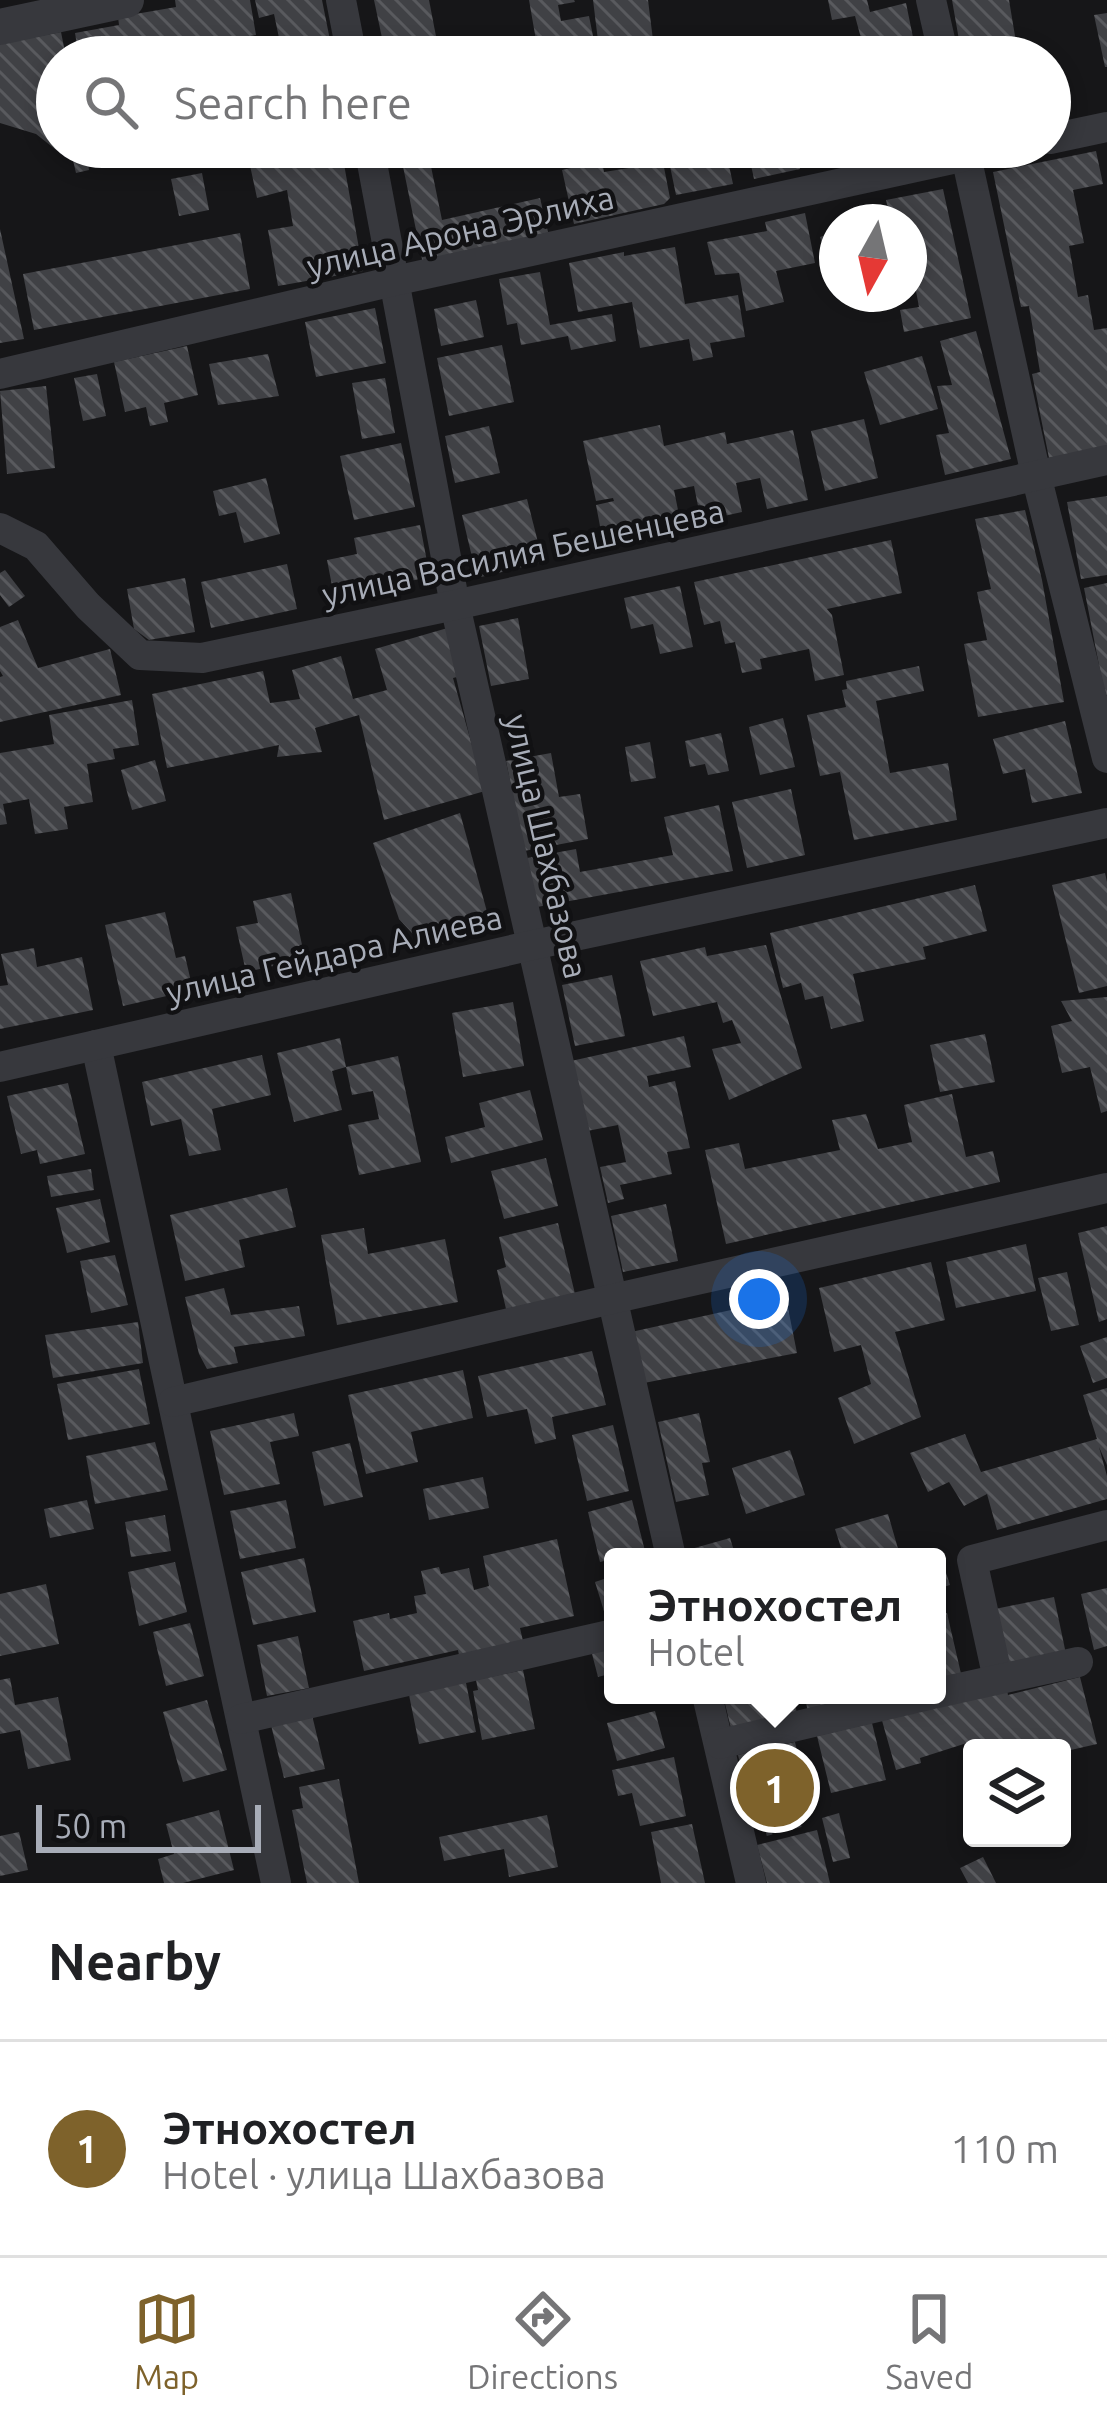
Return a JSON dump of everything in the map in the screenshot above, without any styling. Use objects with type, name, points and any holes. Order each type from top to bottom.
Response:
[{"type":"street","points":[[0,27],[126,0]]},
{"type":"street","points":[[341,0],[348,36]]},
{"type":"street","points":[[932,0],[940,36]]},
{"type":"street","points":[[1071,135],[1107,128]]},
{"type":"street","name":"улица Шахбазова","points":[[372,168],[455,605],[669,1548]]},
{"type":"street","name":"улица Арона Эрлиха","points":[[0,374],[890,168]]},
{"type":"street","points":[[969,168],[1036,475],[1107,758]]},
{"type":"street","name":"улица Василия Бешенцева","points":[[0,528],[36,546],[88,606],[140,655],[202,658],[1107,460]]},
{"type":"street","name":"улица Гейдара Алиева","points":[[0,1067],[533,945],[1107,823]]},
{"type":"street","points":[[96,1045],[276,1883]]},
{"type":"street","points":[[173,1402],[1107,1189]]},
{"type":"street","points":[[998,1678],[973,1560],[1107,1525]]},
{"type":"street","points":[[241,1719],[604,1636]]},
{"type":"street","points":[[946,1691],[1078,1662]]},
{"type":"street","points":[[709,1704],[751,1883]]},
{"type":"street","points":[[720,1744],[890,1704]]},
{"type":"path","points":[[755,1835],[809,1822]]},
{"type":"building","points":[[175,0],[250,0],[256,35],[76,36],[119,25],[118,17],[176,7]]},
{"type":"building","points":[[255,0],[322,0],[329,36],[279,36],[274,14],[259,18]]},
{"type":"building","points":[[374,0],[429,0],[436,36],[382,36]]},
{"type":"building","points":[[529,0],[574,0],[558,5],[561,21],[589,16],[593,36],[535,36]]},
{"type":"building","points":[[593,0],[648,0],[652,36],[597,36]]},
{"type":"building","points":[[828,0],[867,0],[870,12],[906,3],[913,36],[860,36],[855,16],[832,20]]},
{"type":"building","points":[[952,0],[1009,0],[1015,36],[958,36]]},
{"type":"building","points":[[1107,13],[1107,67],[1105,67],[1094,15]]},
{"type":"building","points":[[36,37],[36,134],[0,123],[0,44]]},
{"type":"building","points":[[1096,151],[1103,184],[1073,190],[1084,243],[1069,246],[1078,297],[1088,295],[1094,330],[1107,328],[1107,449],[1049,458],[1032,374],[1040,372],[1029,306],[1021,307],[993,172],[1071,168],[1071,156]]},
{"type":"building","points":[[251,168],[345,168],[363,271],[278,286],[268,230],[293,226],[287,190],[257,198]]},
{"type":"building","points":[[403,168],[431,168],[442,220],[540,198],[549,236],[423,264]]},
{"type":"building","points":[[603,168],[604,172],[664,168],[670,198],[664,204],[574,224],[562,170]]},
{"type":"building","points":[[670,168],[730,168],[733,184],[676,195]]},
{"type":"building","points":[[752,168],[800,168],[800,169],[754,179]]},
{"type":"building","points":[[202,173],[209,210],[179,216],[171,179]]},
{"type":"building","points":[[943,189],[971,318],[904,332],[900,312],[927,312],[927,204],[887,204],[886,200]]},
{"type":"building","points":[[805,213],[815,263],[776,271],[784,302],[746,311],[739,273],[715,275],[707,242],[767,231],[765,222]]},
{"type":"building","points":[[0,229],[24,339],[0,343]]},
{"type":"building","points":[[240,233],[250,289],[34,330],[23,274]]},
{"type":"building","points":[[675,247],[685,304],[738,295],[745,337],[710,343],[713,357],[693,361],[689,339],[640,348],[632,302],[578,312],[569,263]]},
{"type":"building","points":[[540,272],[550,325],[612,314],[616,341],[571,350],[568,336],[521,345],[517,323],[507,325],[499,279]]},
{"type":"building","points":[[476,300],[484,337],[441,346],[434,309]]},
{"type":"building","points":[[375,308],[386,363],[316,377],[305,322]]},
{"type":"building","points":[[976,331],[1011,459],[945,475],[936,435],[949,433],[937,386],[952,385],[940,341]]},
{"type":"building","points":[[502,345],[514,402],[449,416],[437,358]]},
{"type":"building","points":[[187,346],[198,395],[164,403],[168,422],[150,426],[146,407],[125,412],[114,362]]},
{"type":"building","points":[[268,354],[279,396],[218,405],[209,364]]},
{"type":"building","points":[[922,356],[938,409],[880,425],[864,372]]},
{"type":"building","points":[[97,374],[106,416],[83,421],[74,378]]},
{"type":"building","points":[[385,378],[395,433],[362,439],[352,383]]},
{"type":"building","points":[[46,386],[55,468],[7,474],[0,391]]},
{"type":"building","points":[[864,419],[878,478],[825,491],[811,431]]},
{"type":"building","points":[[660,425],[664,446],[725,432],[727,444],[793,430],[808,500],[767,509],[760,478],[736,483],[742,512],[701,521],[694,486],[674,490],[681,525],[603,542],[596,505],[614,501],[596,501],[583,441]]},
{"type":"building","points":[[489,426],[500,473],[455,483],[445,436]]},
{"type":"building","points":[[401,443],[415,507],[354,520],[340,456]]},
{"type":"building","points":[[266,478],[280,534],[244,543],[236,512],[219,516],[213,491]]},
{"type":"building","points":[[1107,496],[1107,575],[1081,579],[1067,502]]},
{"type":"building","points":[[527,499],[543,562],[477,578],[462,515]]},
{"type":"building","points":[[1025,510],[1064,702],[978,717],[964,644],[987,640],[977,592],[991,589],[975,519]]},
{"type":"building","points":[[420,525],[430,577],[334,596],[327,560],[357,554],[354,538]]},
{"type":"building","points":[[891,540],[902,593],[827,609],[844,675],[815,681],[809,649],[760,659],[762,669],[742,673],[735,642],[725,644],[720,621],[704,625],[694,582]]},
{"type":"building","points":[[287,564],[297,609],[211,628],[201,582]]},
{"type":"building","points":[[5,570],[25,596],[9,607],[0,595],[0,573]]},
{"type":"building","points":[[185,578],[195,632],[149,640],[134,629],[127,589]]},
{"type":"building","points":[[1107,583],[1107,695],[1105,696],[1084,588]]},
{"type":"building","points":[[680,586],[693,647],[660,654],[653,624],[631,629],[624,598]]},
{"type":"building","points":[[518,618],[529,679],[491,686],[479,626]]},
{"type":"building","points":[[18,620],[38,668],[110,649],[121,695],[0,722],[0,627]]},
{"type":"building","points":[[451,627],[465,675],[453,678],[485,791],[384,820],[359,715],[315,728],[322,752],[277,757],[279,745],[167,768],[152,694],[263,671],[270,703],[300,699],[292,670],[341,656],[353,699],[387,690],[375,649]]},
{"type":"building","points":[[919,666],[924,691],[876,701],[890,773],[948,763],[957,820],[854,840],[840,772],[820,776],[807,715],[846,707],[842,690],[847,689],[846,681]]},
{"type":"building","points":[[132,700],[139,745],[113,749],[115,759],[87,764],[93,802],[64,807],[68,829],[35,834],[29,799],[3,804],[7,824],[0,825],[0,753],[54,744],[49,715]]},
{"type":"building","points":[[783,718],[795,767],[760,775],[749,727]]},
{"type":"building","points":[[1065,721],[1082,793],[1032,803],[1025,769],[1003,774],[993,739]]},
{"type":"building","points":[[721,733],[729,771],[708,775],[705,764],[690,767],[685,741]]},
{"type":"building","points":[[650,742],[656,778],[631,782],[625,747]]},
{"type":"building","points":[[551,753],[559,797],[580,794],[588,839],[524,851],[506,761]]},
{"type":"building","points":[[155,760],[166,801],[132,810],[121,770]]},
{"type":"building","points":[[791,789],[805,855],[747,868],[732,802]]},
{"type":"building","points":[[719,805],[733,871],[537,907],[527,858],[576,849],[580,872],[673,855],[664,817]]},
{"type":"building","points":[[460,813],[492,930],[426,948],[399,919],[373,843]]},
{"type":"building","points":[[1105,873],[1107,986],[1079,993],[1052,885]]},
{"type":"building","points":[[975,885],[987,931],[923,947],[926,959],[853,974],[864,1021],[831,1029],[823,996],[805,1000],[801,983],[783,988],[770,933]]},
{"type":"building","points":[[291,893],[305,959],[246,972],[236,927],[258,923],[253,901]]},
{"type":"building","points":[[165,912],[176,958],[185,956],[193,990],[123,1006],[105,925]]},
{"type":"building","points":[[766,945],[802,1068],[729,1100],[712,1049],[741,1043],[732,1020],[723,1023],[717,1002],[653,1016],[640,961],[705,947],[707,956]]},
{"type":"building","points":[[34,948],[37,967],[82,957],[93,1010],[0,1029],[0,986],[8,985],[1,954]]},
{"type":"building","points":[[612,975],[625,1036],[575,1046],[562,985]]},
{"type":"building","points":[[1107,997],[1107,1111],[1101,1113],[1090,1067],[1062,1073],[1051,1026],[1072,1021],[1061,1001]]},
{"type":"building","points":[[513,1002],[524,1066],[463,1077],[452,1013]]},
{"type":"building","points":[[985,1034],[995,1082],[940,1092],[930,1045]]},
{"type":"building","points":[[684,1036],[691,1067],[647,1076],[649,1087],[675,1081],[690,1148],[667,1152],[672,1174],[620,1185],[624,1199],[608,1203],[600,1167],[626,1162],[618,1125],[587,1131],[571,1061]]},
{"type":"building","points":[[340,1038],[346,1067],[332,1071],[342,1110],[294,1122],[277,1053]]},
{"type":"building","points":[[262,1055],[271,1095],[212,1109],[221,1150],[189,1156],[181,1119],[151,1126],[142,1082]]},
{"type":"building","points":[[398,1056],[421,1162],[359,1175],[348,1125],[379,1119],[373,1091],[352,1095],[346,1067]]},
{"type":"building","points":[[68,1083],[85,1154],[40,1164],[37,1150],[21,1154],[7,1096]]},
{"type":"building","points":[[530,1090],[543,1140],[451,1163],[445,1137],[485,1127],[479,1103]]},
{"type":"building","points":[[952,1094],[966,1157],[993,1151],[1000,1182],[726,1244],[705,1150],[739,1143],[745,1169],[840,1150],[832,1120],[866,1114],[878,1149],[912,1142],[904,1105]]},
{"type":"building","points":[[546,1158],[558,1206],[504,1219],[491,1171]]},
{"type":"building","points":[[91,1169],[94,1190],[51,1197],[47,1176]]},
{"type":"building","points":[[287,1188],[296,1227],[239,1240],[245,1267],[185,1281],[170,1215]]},
{"type":"building","points":[[100,1199],[110,1242],[67,1253],[56,1208]]},
{"type":"building","points":[[666,1204],[678,1261],[623,1272],[611,1216]]},
{"type":"building","points":[[558,1223],[575,1294],[506,1309],[497,1270],[506,1267],[499,1237]]},
{"type":"building","points":[[1107,1226],[1107,1319],[1099,1322],[1078,1233]]},
{"type":"building","points":[[364,1228],[368,1254],[445,1239],[458,1302],[337,1325],[321,1235]]},
{"type":"building","points":[[1026,1244],[1036,1291],[956,1308],[946,1262]]},
{"type":"building","points":[[115,1255],[128,1305],[91,1313],[80,1261]]},
{"type":"building","points":[[931,1262],[945,1320],[895,1332],[921,1417],[854,1444],[838,1398],[871,1384],[861,1345],[834,1352],[819,1288]]},
{"type":"building","points":[[1067,1272],[1079,1325],[1051,1331],[1038,1278]]},
{"type":"building","points":[[224,1288],[231,1315],[299,1306],[305,1336],[234,1347],[238,1363],[207,1369],[185,1297]]},
{"type":"building","points":[[786,1298],[797,1353],[644,1383],[631,1332]]},
{"type":"building","points":[[138,1322],[143,1363],[53,1378],[45,1335]]},
{"type":"building","points":[[1107,1337],[1107,1378],[1093,1383],[1080,1346]]},
{"type":"building","points":[[592,1351],[606,1405],[552,1417],[556,1439],[535,1444],[527,1409],[487,1417],[478,1376]]},
{"type":"building","points":[[139,1369],[150,1424],[68,1440],[57,1384]]},
{"type":"building","points":[[463,1370],[473,1418],[411,1432],[418,1462],[366,1474],[348,1395]]},
{"type":"building","points":[[1107,1388],[1107,1465],[1099,1447],[1107,1499],[997,1530],[987,1494],[964,1506],[949,1482],[928,1492],[910,1453],[965,1434],[981,1472],[1097,1439],[1083,1395]]},
{"type":"building","points":[[294,1413],[299,1436],[270,1442],[280,1484],[224,1495],[210,1431]]},
{"type":"building","points":[[699,1413],[710,1462],[702,1463],[709,1495],[676,1502],[658,1422]]},
{"type":"building","points":[[613,1425],[629,1491],[587,1501],[572,1435]]},
{"type":"building","points":[[155,1442],[168,1490],[95,1504],[86,1456]]},
{"type":"building","points":[[350,1443],[363,1497],[324,1506],[312,1452]]},
{"type":"building","points":[[790,1450],[805,1495],[746,1514],[732,1468]]},
{"type":"building","points":[[483,1477],[489,1508],[429,1520],[423,1489]]},
{"type":"building","points":[[87,1500],[94,1529],[50,1538],[44,1509]]},
{"type":"building","points":[[286,1500],[296,1548],[240,1559],[230,1511]]},
{"type":"building","points":[[632,1500],[644,1548],[604,1548],[600,1562],[588,1512]]},
{"type":"building","points":[[888,1514],[898,1548],[841,1548],[835,1529]]},
{"type":"building","points":[[165,1515],[171,1551],[131,1557],[125,1522]]},
{"type":"building","points":[[730,1538],[733,1548],[695,1548]]},
{"type":"building","points":[[557,1539],[574,1616],[520,1628],[523,1641],[364,1671],[353,1621],[417,1613],[414,1596],[426,1594],[421,1571],[439,1567],[441,1574],[469,1568],[474,1590],[489,1586],[483,1556]]},
{"type":"building","points":[[304,1558],[316,1612],[253,1625],[241,1572]]},
{"type":"building","points":[[175,1562],[187,1612],[139,1626],[128,1572]]},
{"type":"building","points":[[604,1579],[604,1611],[595,1582]]},
{"type":"building","points":[[46,1584],[59,1644],[0,1656],[0,1594]]},
{"type":"building","points":[[1107,1588],[1107,1646],[1094,1650],[1081,1594]]},
{"type":"building","points":[[1054,1597],[1066,1654],[1002,1667],[990,1610]]},
{"type":"building","points":[[946,1613],[962,1678],[946,1682]]},
{"type":"building","points":[[190,1623],[204,1676],[166,1686],[153,1632]]},
{"type":"building","points":[[298,1636],[309,1688],[267,1696],[257,1645]]},
{"type":"building","points":[[604,1646],[604,1675],[598,1677],[591,1650]]},
{"type":"building","points":[[523,1670],[535,1729],[482,1740],[473,1691],[478,1690],[476,1680]]},
{"type":"building","points":[[1080,1677],[1097,1744],[1071,1750],[1071,1739],[963,1739],[963,1744],[896,1770],[881,1717],[1006,1688],[1008,1695]]},
{"type":"building","points":[[10,1678],[15,1705],[58,1697],[71,1760],[28,1769],[20,1730],[0,1734],[0,1680]]},
{"type":"building","points":[[465,1678],[476,1732],[419,1744],[408,1690]]},
{"type":"building","points":[[207,1700],[227,1770],[183,1782],[163,1712]]},
{"type":"building","points":[[725,1704],[795,1704],[798,1718],[732,1733]]},
{"type":"building","points":[[806,1704],[837,1704],[808,1714]]},
{"type":"building","points":[[655,1711],[665,1748],[617,1761],[607,1723]]},
{"type":"building","points":[[312,1715],[325,1769],[284,1778],[271,1725]]},
{"type":"building","points":[[872,1723],[886,1780],[831,1793],[817,1736]]},
{"type":"building","points":[[795,1742],[811,1812],[754,1825],[738,1755]]},
{"type":"building","points":[[674,1757],[686,1816],[640,1826],[632,1793],[618,1796],[612,1770]]},
{"type":"building","points":[[339,1779],[359,1883],[307,1883],[292,1810],[303,1808],[299,1787]]},
{"type":"building","points":[[219,1810],[234,1870],[164,1883],[158,1859],[174,1854],[166,1824]]},
{"type":"building","points":[[839,1813],[850,1858],[833,1862],[822,1818]]},
{"type":"building","points":[[547,1815],[558,1867],[509,1877],[504,1849],[444,1861],[439,1837]]},
{"type":"building","points":[[692,1824],[705,1883],[661,1883],[651,1832]]},
{"type":"building","points":[[817,1830],[830,1883],[767,1883],[757,1845]]},
{"type":"building","points":[[19,1832],[28,1870],[0,1876],[0,1836]]},
{"type":"building","points":[[983,1857],[996,1883],[968,1883],[960,1868]]},
{"type":"place","name":"Этнохостел","points":[[775,1788]]}]
